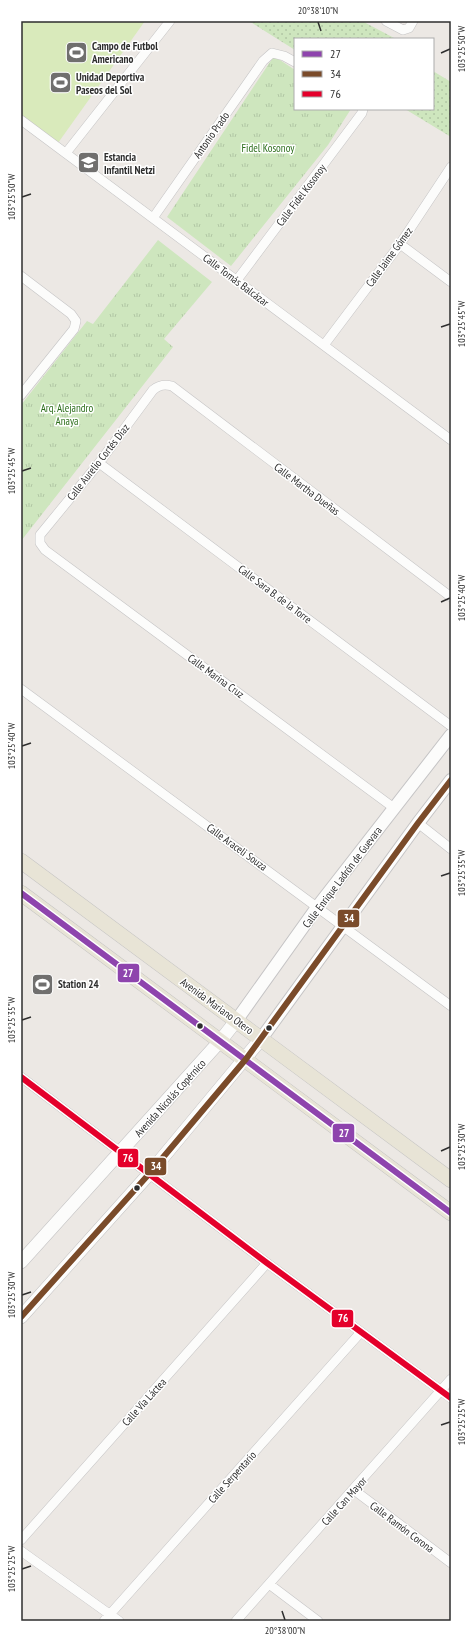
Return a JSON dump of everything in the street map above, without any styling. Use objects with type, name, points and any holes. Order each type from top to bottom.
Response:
[{"type":"main road","name":"Avenida Mariano Otero","points":[[21,861],[451,1180]]},
{"type":"main road","points":[[21,893],[221,1040],[451,1213]]},
{"type":"main road","name":"Avenida Nicolás Copérnico","points":[[21,1262],[121,1153],[236,1021]]},
{"type":"main road","points":[[21,1317],[149,1174],[246,1059],[261,1039]]},
{"type":"street","points":[[66,153],[170,21]]},
{"type":"street","points":[[386,21],[400,29],[406,30],[412,26],[414,21]]},
{"type":"street","name":"Antonio Prado","points":[[153,218],[263,61],[272,53],[278,53],[294,61]]},
{"type":"street","name":"Calle Fidel Kosonoy","points":[[237,280],[363,110]]},
{"type":"street","name":"Calle Tomás Balcázar","points":[[21,120],[451,440]]},
{"type":"street","name":"Calle Jaime Gómez","points":[[324,345],[400,244],[451,167]]},
{"type":"street","points":[[400,244],[451,282]]},
{"type":"street","points":[[21,276],[71,314],[76,321],[74,329],[21,395]]},
{"type":"street","name":"Calle Aurelio Cortés Díaz","points":[[40,543],[40,535],[99,463],[153,390],[162,385]]},
{"type":"street","name":"Calle Martha Dueñas","points":[[162,385],[172,386],[451,597]]},
{"type":"street","name":"Calle Sara B. de la Torre","points":[[99,463],[451,726]]},
{"type":"street","name":"Calle Marina Cruz","points":[[40,543],[45,550],[394,808]]},
{"type":"street","name":"Calle Araceli Souza","points":[[21,689],[344,925],[451,1006]]},
{"type":"street","name":"Calle Enrique Ladrón de Guevara","points":[[236,1021],[318,906],[451,735]]},
{"type":"street","points":[[261,1039],[451,780]]},
{"type":"street","points":[[418,823],[451,849]]},
{"type":"street","points":[[21,1077],[266,1263],[451,1398]]},
{"type":"street","name":"Calle Vía Láctea","points":[[21,1540],[266,1263]]},
{"type":"street","name":"Calle Serpentario","points":[[107,1618],[361,1332]]},
{"type":"street","name":"Calle Can Mayor","points":[[236,1621],[354,1490],[451,1379]]},
{"type":"street","name":"Calle Ramón Corona","points":[[354,1490],[451,1563]]},
{"type":"street","points":[[21,1551],[107,1618],[119,1621]]},
{"type":"street","points":[[269,1584],[318,1621]]},
{"type":"green space","name":"Unidad Deportiva Paseos del Sol","points":[[21,21],[145,21],[58,143],[21,115]]},
{"type":"green space","points":[[249,21],[362,21],[394,38],[294,38],[294,49]]},
{"type":"green space","name":"Fidel Kosonoy","points":[[274,56],[294,69],[294,110],[350,110],[328,145],[231,266],[167,217]]},
{"type":"green space","points":[[434,72],[451,82],[451,137],[407,110],[434,110]]},
{"type":"green space","name":"Arq. Alejandro Anaya","points":[[158,240],[212,282],[164,339],[173,347],[21,541],[21,405],[87,321],[93,324]]},
{"type":"transit line","name":"34","points":[[21,1317],[149,1174],[246,1059],[451,780]]},
{"type":"transit line","name":"27","points":[[21,893],[451,1213]]},
{"type":"transit line","name":"76","points":[[21,1077],[267,1263],[451,1398]]},
{"type":"place","name":"Campo de Futbol Americano","points":[[77,52]]},
{"type":"place","name":"Unidad Deportiva Paseos del Sol","points":[[60,83]]},
{"type":"place","name":"Estancia Infantil Netzi","points":[[88,163]]},
{"type":"place","name":"Station 24","points":[[42,984]]}]
